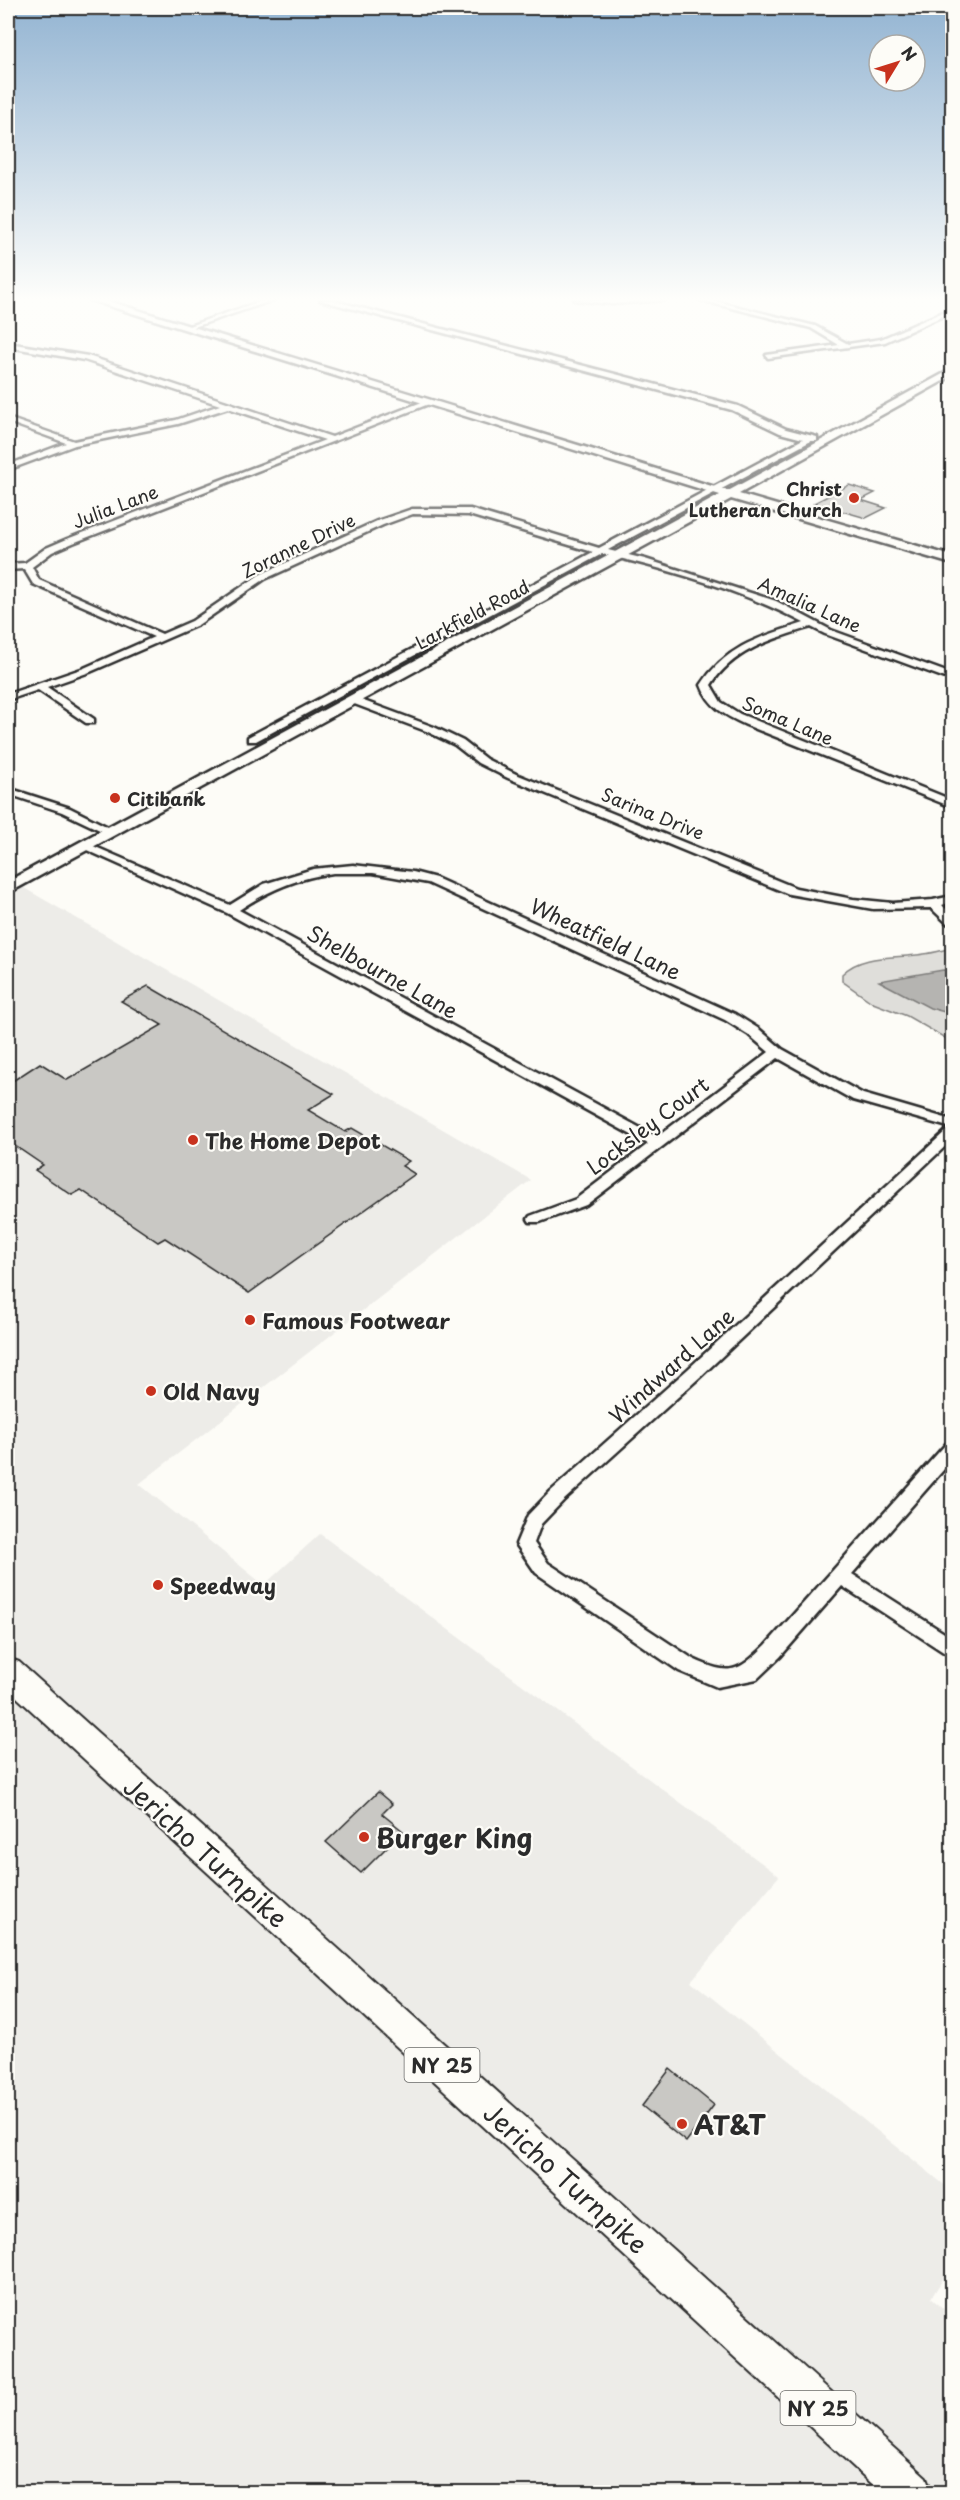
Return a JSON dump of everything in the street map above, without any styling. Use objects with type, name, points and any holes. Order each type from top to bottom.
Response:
[{"type":"main road","points":[[477,417],[716,491],[952,560]]},
{"type":"main road","name":"Larkfield Road","points":[[8,887],[871,417]]},
{"type":"main road","name":"Jericho Turnpike","points":[[8,1671],[911,2493]]},
{"type":"street","points":[[8,468],[73,443],[178,422],[194,417]]},
{"type":"street","points":[[263,417],[331,439]]},
{"type":"street","name":"Julia Lane","points":[[27,566],[50,550],[70,541],[391,417]]},
{"type":"street","points":[[755,417],[768,425],[825,442]]},
{"type":"street","points":[[8,420],[73,443]]},
{"type":"street","name":"Larkfield Road","points":[[252,739],[716,491],[810,438]]},
{"type":"street","name":"Zoranne Drive","points":[[8,697],[40,687],[195,623],[262,577],[380,523],[412,512],[451,510],[470,512],[619,556]]},
{"type":"street","name":"Amalia Lane","points":[[619,556],[773,603],[794,612],[811,624],[853,642],[952,677]]},
{"type":"street","points":[[8,567],[27,566],[36,582],[161,637]]},
{"type":"street","name":"Soma Lane","points":[[811,624],[737,651],[712,673],[706,685],[710,697],[724,710],[750,723],[952,804]]},
{"type":"street","points":[[40,687],[90,721]]},
{"type":"street","name":"Sarina Drive","points":[[353,700],[430,729],[512,776],[793,891],[842,901],[887,906],[935,904],[952,899]]},
{"type":"street","points":[[8,791],[66,810],[110,831]]},
{"type":"street","name":"Shelbourne Lane","points":[[84,845],[231,910],[657,1143]]},
{"type":"street","name":"Wheatfield Lane","points":[[231,910],[272,885],[297,875],[372,868],[432,880],[730,1017],[754,1032],[777,1052],[858,1097],[952,1124]]},
{"type":"street","points":[[935,904],[952,921]]},
{"type":"street","name":"Locksley Court","points":[[536,1219],[580,1202],[777,1052]]},
{"type":"street","name":"Windward Lane","points":[[840,1575],[773,1651],[750,1673],[717,1679],[686,1665],[542,1568],[525,1544],[534,1520],[557,1496],[694,1373],[952,1133]]},
{"type":"street","points":[[952,1449],[840,1575],[952,1647]]},
{"type":"shaded area","points":[[8,872],[24,888],[531,1180],[139,1484],[264,1585],[320,1534],[779,1876],[691,1981],[952,2191],[952,2265],[931,2298],[952,2316],[952,2492],[8,2492]]},
{"type":"shaded area","points":[[952,948],[952,1042],[907,1016],[873,1003],[842,981],[842,974],[850,967],[870,960],[928,954]]},
{"type":"shaded area","points":[[943,970],[952,971],[952,1014],[930,1008],[879,981]]},
{"type":"building","name":"Christ Lutheran Church","points":[[849,485],[875,493],[861,500],[886,508],[866,518],[814,503]]},
{"type":"building","name":"The Home Depot","points":[[148,986],[334,1094],[308,1110],[345,1132],[352,1128],[409,1161],[402,1166],[415,1174],[249,1293],[165,1238],[158,1242],[81,1190],[72,1195],[35,1170],[43,1165],[8,1141],[8,1084],[40,1063],[67,1080],[162,1025],[121,1001]]},
{"type":"building","name":"Burger King","points":[[378,1792],[392,1804],[382,1814],[403,1831],[361,1873],[326,1842]]},
{"type":"building","name":"AT&T","points":[[670,2069],[714,2105],[686,2142],[642,2106]]},
{"type":"place","name":"Christ Lutheran Church","points":[[854,498]]},
{"type":"place","name":"Citibank","points":[[115,798]]},
{"type":"place","name":"The Home Depot","points":[[193,1140]]},
{"type":"place","name":"Famous Footwear","points":[[250,1320]]},
{"type":"place","name":"Old Navy","points":[[151,1391]]},
{"type":"place","name":"Speedway","points":[[158,1585]]},
{"type":"place","name":"Burger King","points":[[364,1837]]},
{"type":"place","name":"AT&T","points":[[682,2124]]}]
